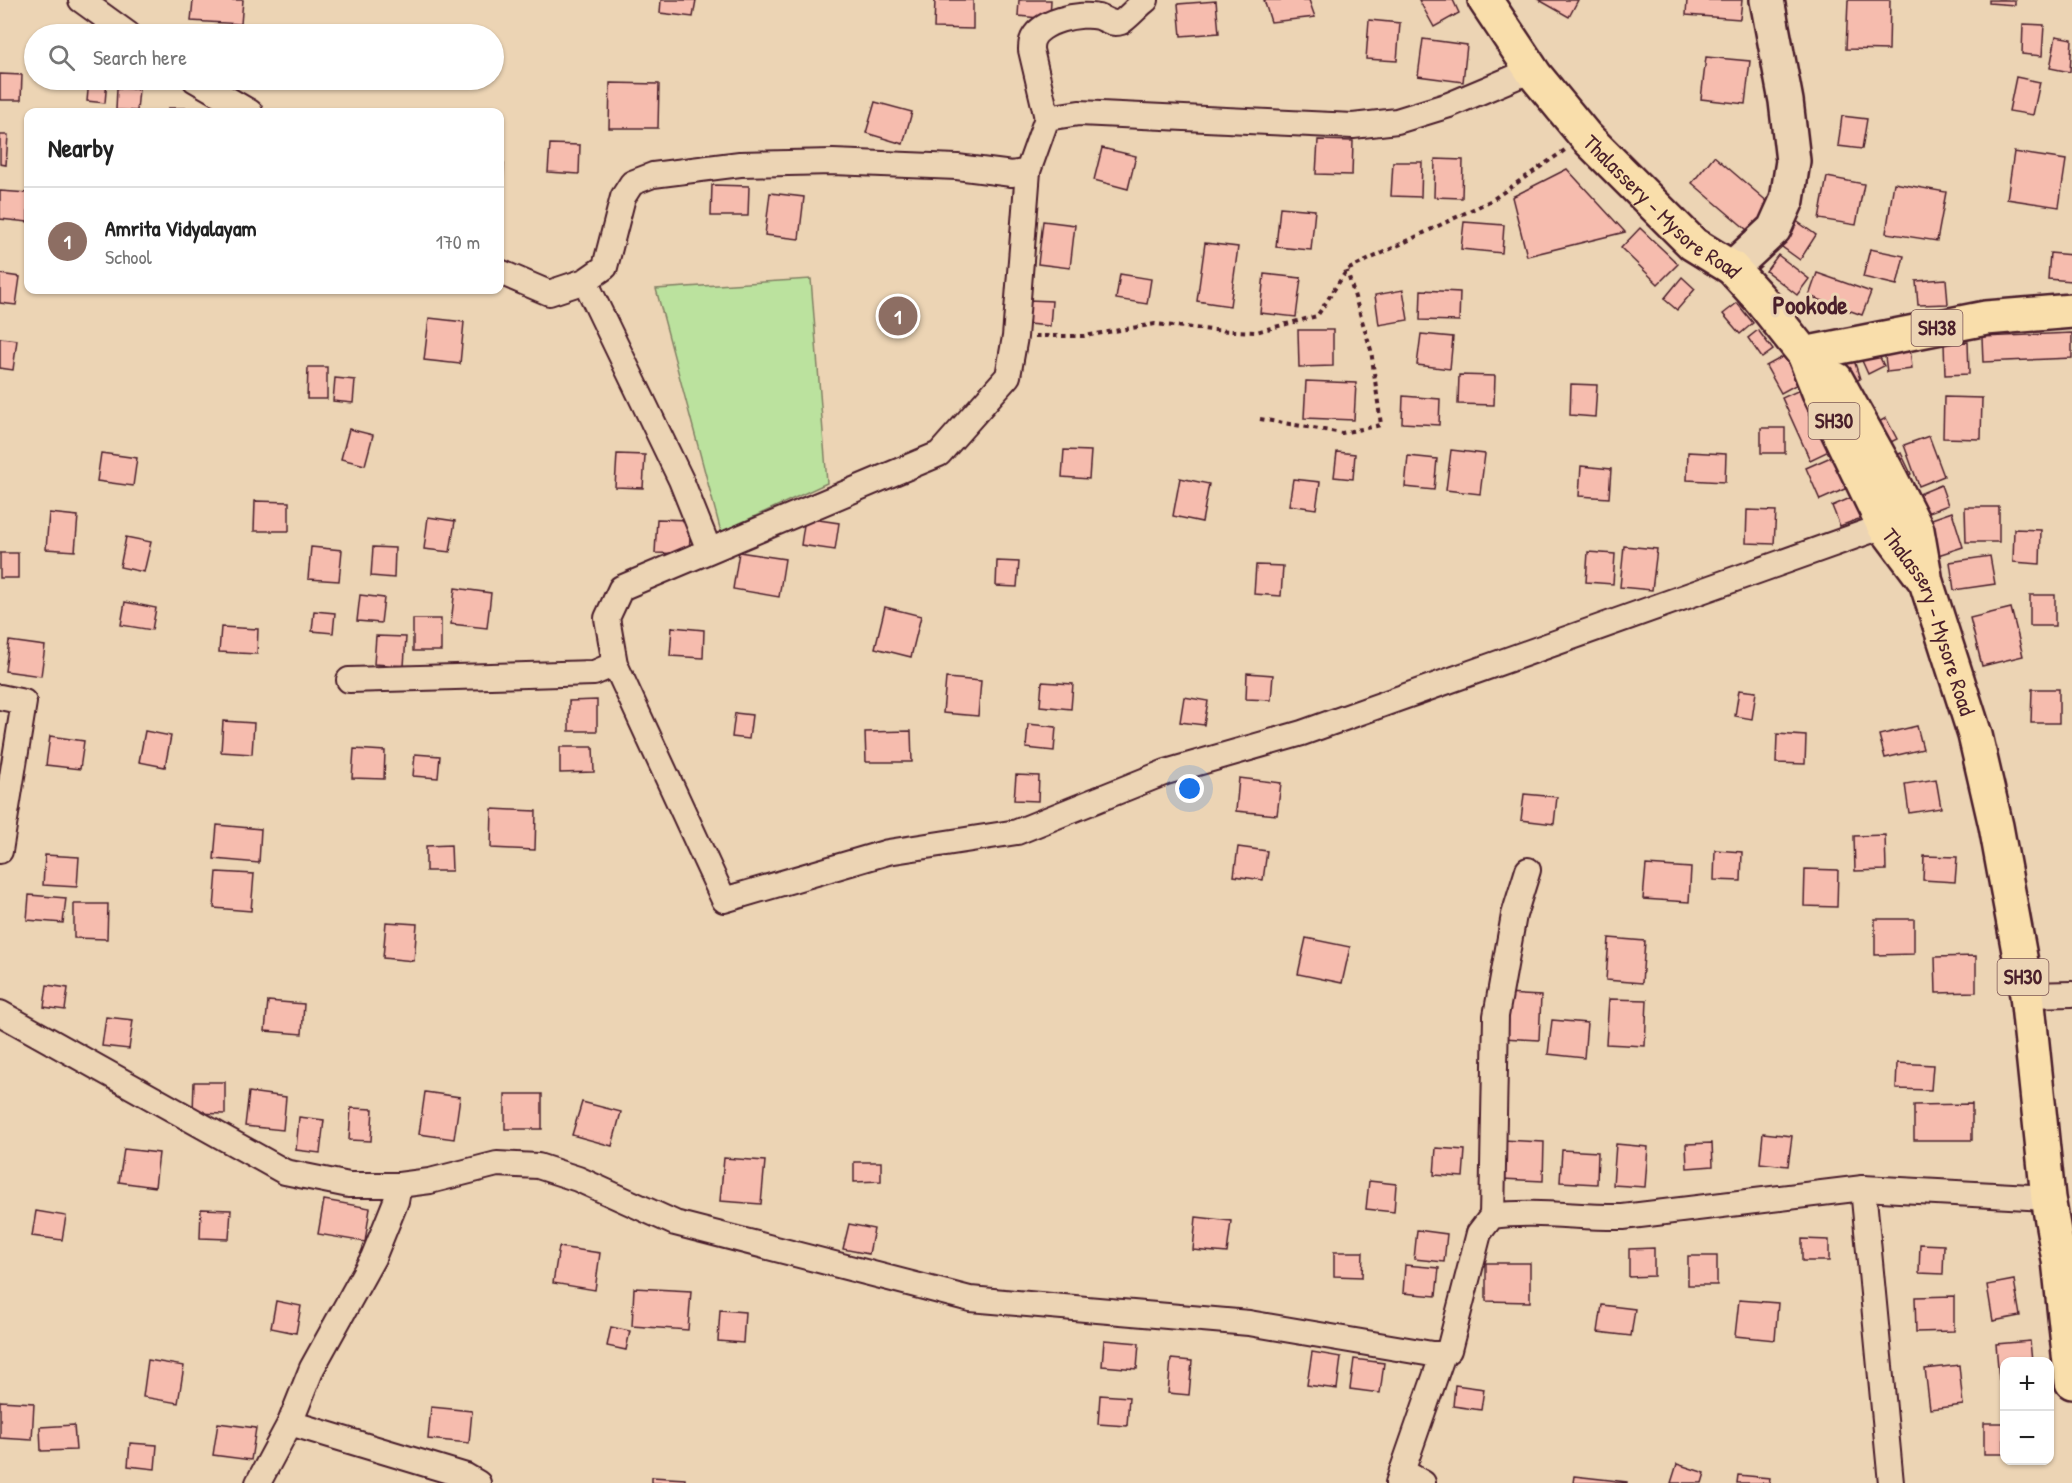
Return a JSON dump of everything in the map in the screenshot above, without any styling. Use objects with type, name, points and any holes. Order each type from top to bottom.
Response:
[{"type":"main road","name":"Thalassery - Mysore Road","points":[[1485,0],[1532,70],[1586,136],[1693,244],[1732,268],[1804,354],[1819,392],[1884,526],[1926,582],[1975,735],[1996,826],[2027,996],[2048,1198],[2059,1260],[2072,1382]]},
{"type":"main road","points":[[1509,0],[1547,57],[1572,88],[1710,232],[1732,268]]},
{"type":"main road","name":"SH38","points":[[1804,354],[1986,318],[2072,310]]},
{"type":"main road","points":[[1804,354],[1835,377],[1887,471],[1917,530],[1926,582]]},
{"type":"street","points":[[81,0],[114,24]]},
{"type":"street","points":[[1146,0],[1123,21],[1110,23],[1099,17],[1078,15],[1057,21],[1040,30],[1032,40],[1031,50],[1047,118],[1028,171],[1015,336],[1008,376],[939,454],[621,588],[607,618],[615,664],[724,900],[888,852],[1017,832],[1166,772],[1302,733],[1884,526]]},
{"type":"street","points":[[1732,268],[1774,229],[1787,200],[1793,161],[1786,101],[1767,0]]},
{"type":"street","points":[[1047,118],[1079,113],[1353,126],[1397,121],[1449,105],[1532,70]]},
{"type":"street","points":[[212,90],[242,108]]},
{"type":"street","points":[[504,274],[549,293],[585,281],[605,267],[623,197],[632,183],[653,175],[740,164],[833,162],[957,166],[1012,174],[1028,171]]},
{"type":"street","points":[[585,281],[681,480],[709,550]]},
{"type":"street","points":[[349,680],[594,673],[615,664]]},
{"type":"street","points":[[0,697],[24,702],[0,851]]},
{"type":"street","points":[[0,1013],[285,1172],[349,1185],[399,1185],[430,1181],[497,1164],[538,1166],[578,1179],[675,1223],[969,1299],[1249,1323],[1443,1354],[1449,1350],[1479,1233],[1492,1216],[1496,1016],[1514,915],[1528,870]]},
{"type":"street","points":[[2027,996],[2072,994]]},
{"type":"street","points":[[258,1483],[290,1423],[312,1368],[373,1258],[396,1201],[399,1185]]},
{"type":"street","points":[[1492,1216],[1511,1213],[1593,1218],[1623,1217],[1863,1188],[2048,1198]]},
{"type":"street","points":[[1863,1188],[1891,1483]]},
{"type":"street","points":[[1423,1483],[1400,1477],[1443,1354]]},
{"type":"street","points":[[290,1423],[466,1476],[478,1483]]},
{"type":"path","points":[[1015,336],[1083,336],[1155,324],[1256,333],[1317,316],[1347,270],[1492,200],[1586,136]]},
{"type":"path","points":[[1260,420],[1342,433],[1381,425],[1371,350],[1347,270]]},
{"type":"green space","points":[[811,279],[827,483],[721,532],[656,289]]},
{"type":"building","points":[[193,0],[243,0],[241,24],[191,21]]},
{"type":"building","points":[[661,0],[696,0],[693,17],[660,13]]},
{"type":"building","points":[[935,0],[973,0],[973,29],[934,28]]},
{"type":"building","points":[[1019,0],[1051,0],[1050,19],[1018,16]]},
{"type":"building","points":[[1264,0],[1309,0],[1315,17],[1271,22]]},
{"type":"building","points":[[1419,0],[1453,0],[1459,13],[1434,27]]},
{"type":"building","points":[[1539,0],[1578,0],[1569,17]]},
{"type":"building","points":[[1687,0],[1742,0],[1740,19],[1686,15]]},
{"type":"building","points":[[1848,0],[1890,0],[1889,50],[1846,49]]},
{"type":"building","points":[[1989,0],[2015,0],[2015,5],[1989,3]]},
{"type":"building","points":[[1216,1],[1219,33],[1181,36],[1178,4]]},
{"type":"building","points":[[1369,20],[1400,23],[1397,61],[1366,59]]},
{"type":"building","points":[[2023,24],[2044,25],[2042,56],[2022,54]]},
{"type":"building","points":[[2056,36],[2072,39],[2070,72],[2050,68]]},
{"type":"building","points":[[1423,39],[1467,45],[1463,82],[1418,76]]},
{"type":"building","points":[[1706,57],[1750,61],[1745,104],[1701,99]]},
{"type":"building","points":[[0,74],[22,75],[21,100],[0,100]]},
{"type":"building","points":[[2016,77],[2040,82],[2033,115],[2009,111]]},
{"type":"building","points":[[610,83],[659,84],[658,128],[609,128]]},
{"type":"building","points":[[88,90],[106,90],[105,103],[87,101]]},
{"type":"building","points":[[117,90],[139,90],[137,108],[116,108]]},
{"type":"building","points":[[875,102],[912,112],[903,144],[866,133]]},
{"type":"building","points":[[1842,116],[1867,119],[1862,149],[1838,146]]},
{"type":"building","points":[[0,135],[8,135],[6,165],[0,164]]},
{"type":"building","points":[[1318,140],[1353,141],[1352,175],[1316,174]]},
{"type":"building","points":[[550,144],[580,145],[579,174],[548,172]]},
{"type":"building","points":[[1102,148],[1136,156],[1128,189],[1094,180]]},
{"type":"building","points":[[2014,152],[2066,160],[2059,207],[2007,199]]},
{"type":"building","points":[[1714,156],[1776,209],[1753,235],[1692,183]]},
{"type":"building","points":[[1435,159],[1463,160],[1462,198],[1434,197]]},
{"type":"building","points":[[1393,162],[1422,162],[1421,197],[1391,196]]},
{"type":"building","points":[[1567,169],[1625,232],[1527,256],[1512,197]]},
{"type":"building","points":[[1827,177],[1864,184],[1856,225],[1819,219]]},
{"type":"building","points":[[1894,183],[1946,192],[1937,241],[1886,233]]},
{"type":"building","points":[[712,185],[749,186],[748,216],[711,216]]},
{"type":"building","points":[[0,191],[24,193],[24,222],[0,219]]},
{"type":"building","points":[[770,193],[804,197],[799,239],[765,235]]},
{"type":"building","points":[[1280,207],[1315,210],[1311,250],[1276,247]]},
{"type":"building","points":[[1795,220],[1816,235],[1800,260],[1778,244]]},
{"type":"building","points":[[1043,221],[1075,225],[1070,268],[1038,264]]},
{"type":"building","points":[[1464,222],[1504,225],[1502,253],[1461,249]]},
{"type":"building","points":[[1640,228],[1678,264],[1658,284],[1621,248]]},
{"type":"building","points":[[1205,243],[1238,247],[1230,306],[1197,301]]},
{"type":"building","points":[[1870,249],[1904,256],[1897,285],[1863,277]]},
{"type":"building","points":[[2050,253],[2072,255],[2072,281],[2048,279]]},
{"type":"building","points":[[1778,255],[1809,279],[1797,295],[1766,271]]},
{"type":"building","points":[[1817,273],[1871,292],[1862,315],[1809,296]]},
{"type":"building","points":[[0,274],[20,277],[16,305],[0,303]]},
{"type":"building","points":[[1120,274],[1151,279],[1147,304],[1116,299]]},
{"type":"building","points":[[1264,274],[1301,278],[1296,317],[1260,313]]},
{"type":"building","points":[[1682,277],[1695,289],[1677,310],[1664,299]]},
{"type":"building","points":[[1946,279],[1948,304],[1918,305],[1916,281]]},
{"type":"building","points":[[1403,290],[1408,320],[1379,325],[1375,295]]},
{"type":"building","points":[[1421,290],[1460,292],[1459,321],[1420,320]]},
{"type":"building","points":[[1029,300],[1052,301],[1050,326],[1028,324]]},
{"type":"building","points":[[1737,303],[1753,323],[1740,334],[1723,314]]},
{"type":"building","points":[[429,318],[464,322],[460,364],[424,360]]},
{"type":"building","points":[[1298,330],[1333,330],[1333,366],[1299,367]]},
{"type":"building","points":[[1758,330],[1773,350],[1762,358],[1748,338]]},
{"type":"building","points":[[2072,333],[2072,358],[1983,362],[1982,337]]},
{"type":"building","points":[[1421,334],[1453,337],[1450,369],[1417,365]]},
{"type":"building","points":[[0,338],[17,340],[13,370],[0,368]]},
{"type":"building","points":[[1968,342],[1969,374],[1945,375],[1944,343]]},
{"type":"building","points":[[1910,346],[1912,369],[1887,372],[1884,349]]},
{"type":"building","points":[[1875,347],[1884,366],[1868,374],[1859,354]]},
{"type":"building","points":[[1786,355],[1801,382],[1781,393],[1766,366]]},
{"type":"building","points":[[1854,360],[1860,379],[1847,384],[1841,365]]},
{"type":"building","points":[[308,367],[327,367],[327,399],[307,399]]},
{"type":"building","points":[[1459,375],[1495,376],[1494,405],[1458,404]]},
{"type":"building","points":[[335,378],[355,380],[353,403],[333,401]]},
{"type":"building","points":[[1306,381],[1356,383],[1354,420],[1304,418]]},
{"type":"building","points":[[1571,384],[1597,385],[1595,417],[1570,415]]},
{"type":"building","points":[[1804,388],[1831,450],[1810,460],[1782,398]]},
{"type":"building","points":[[1403,396],[1440,399],[1439,425],[1402,423]]},
{"type":"building","points":[[1944,397],[1982,398],[1981,439],[1943,438]]},
{"type":"building","points":[[1886,418],[1897,439],[1881,447],[1871,426]]},
{"type":"building","points":[[1761,428],[1785,428],[1785,453],[1761,453]]},
{"type":"building","points":[[349,429],[373,435],[365,465],[341,459]]},
{"type":"building","points":[[1929,436],[1944,476],[1919,486],[1904,445]]},
{"type":"building","points":[[1064,450],[1091,451],[1089,479],[1062,477]]},
{"type":"building","points":[[1451,450],[1485,454],[1480,494],[1446,490]]},
{"type":"building","points":[[1337,452],[1355,454],[1353,479],[1334,477]]},
{"type":"building","points":[[1688,452],[1726,454],[1725,482],[1687,480]]},
{"type":"building","points":[[101,453],[137,458],[133,486],[97,481]]},
{"type":"building","points":[[1901,453],[1911,474],[1900,480],[1890,458]]},
{"type":"building","points":[[617,454],[645,455],[643,488],[615,487]]},
{"type":"building","points":[[1408,456],[1437,459],[1434,490],[1405,487]]},
{"type":"building","points":[[1833,456],[1847,488],[1820,500],[1806,468]]},
{"type":"building","points":[[1581,466],[1611,469],[1609,498],[1579,496]]},
{"type":"building","points":[[1180,478],[1209,484],[1202,522],[1173,516]]},
{"type":"building","points":[[1293,479],[1320,482],[1316,509],[1289,505]]},
{"type":"building","points":[[1941,485],[1948,505],[1924,514],[1917,495]]},
{"type":"building","points":[[1855,496],[1864,517],[1840,526],[1832,506]]},
{"type":"building","points":[[255,501],[289,502],[289,531],[254,531]]},
{"type":"building","points":[[1965,507],[1999,507],[1999,542],[1966,542]]},
{"type":"building","points":[[1747,510],[1776,511],[1774,544],[1746,543]]},
{"type":"building","points":[[1952,512],[1963,547],[1938,555],[1926,521]]},
{"type":"building","points":[[49,513],[78,516],[75,551],[46,549]]},
{"type":"building","points":[[428,517],[455,521],[450,552],[424,549]]},
{"type":"building","points":[[805,518],[839,523],[835,550],[801,545]]},
{"type":"building","points":[[657,519],[691,520],[689,554],[655,553]]},
{"type":"building","points":[[2014,529],[2041,530],[2040,564],[2013,562]]},
{"type":"building","points":[[126,537],[151,542],[144,572],[120,567]]},
{"type":"building","points":[[1624,546],[1657,549],[1652,590],[1620,587]]},
{"type":"building","points":[[311,547],[342,550],[339,581],[308,579]]},
{"type":"building","points":[[373,547],[395,548],[394,578],[371,576]]},
{"type":"building","points":[[739,552],[785,559],[779,597],[733,589]]},
{"type":"building","points":[[1588,552],[1615,554],[1613,584],[1586,582]]},
{"type":"building","points":[[0,553],[18,553],[18,578],[0,578]]},
{"type":"building","points":[[1990,556],[1995,584],[1954,590],[1950,562]]},
{"type":"building","points":[[997,561],[1019,562],[1017,587],[996,586]]},
{"type":"building","points":[[1256,565],[1283,566],[1281,596],[1254,594]]},
{"type":"building","points":[[455,588],[491,593],[487,628],[451,624]]},
{"type":"building","points":[[360,595],[384,598],[381,623],[357,621]]},
{"type":"building","points":[[2030,595],[2055,595],[2055,626],[2030,626]]},
{"type":"building","points":[[125,602],[156,608],[152,630],[121,625]]},
{"type":"building","points":[[885,607],[921,616],[911,657],[875,648]]},
{"type":"building","points":[[2011,608],[2023,656],[1982,666],[1970,618]]},
{"type":"building","points":[[314,611],[335,613],[333,633],[312,631]]},
{"type":"building","points":[[413,619],[441,619],[441,651],[413,651]]},
{"type":"building","points":[[221,627],[258,629],[257,654],[219,652]]},
{"type":"building","points":[[672,627],[704,630],[703,658],[670,656]]},
{"type":"building","points":[[376,636],[406,637],[404,666],[374,664]]},
{"type":"building","points":[[9,641],[45,646],[41,676],[5,671]]},
{"type":"building","points":[[1247,673],[1273,675],[1271,700],[1246,699]]},
{"type":"building","points":[[946,678],[981,681],[978,716],[943,713]]},
{"type":"building","points":[[1042,682],[1073,684],[1071,709],[1040,706]]},
{"type":"building","points":[[2032,689],[2059,689],[2059,723],[2031,723]]},
{"type":"building","points":[[1739,690],[1756,692],[1752,719],[1735,716]]},
{"type":"building","points":[[1184,697],[1208,701],[1204,725],[1180,722]]},
{"type":"building","points":[[597,700],[597,731],[569,731],[569,701]]},
{"type":"building","points":[[735,713],[752,715],[749,739],[732,737]]},
{"type":"building","points":[[223,721],[254,723],[252,754],[221,752]]},
{"type":"building","points":[[1028,724],[1056,727],[1054,751],[1026,748]]},
{"type":"building","points":[[1917,726],[1923,749],[1885,758],[1879,735]]},
{"type":"building","points":[[145,731],[171,736],[165,767],[139,762]]},
{"type":"building","points":[[911,731],[912,762],[866,762],[865,732]]},
{"type":"building","points":[[1777,734],[1806,736],[1805,764],[1776,763]]},
{"type":"building","points":[[50,736],[84,741],[80,769],[46,765]]},
{"type":"building","points":[[560,747],[593,747],[594,772],[560,773]]},
{"type":"building","points":[[354,749],[385,751],[384,779],[352,778]]},
{"type":"building","points":[[415,754],[440,756],[438,778],[413,776]]},
{"type":"building","points":[[1016,775],[1039,776],[1038,801],[1014,800]]},
{"type":"building","points":[[1239,778],[1281,783],[1277,815],[1236,811]]},
{"type":"building","points":[[1936,779],[1941,808],[1909,813],[1905,784]]},
{"type":"building","points":[[1524,794],[1557,797],[1554,824],[1521,820]]},
{"type":"building","points":[[492,809],[536,811],[535,850],[491,848]]},
{"type":"building","points":[[217,825],[261,829],[259,863],[214,859]]},
{"type":"building","points":[[1885,835],[1886,870],[1855,871],[1854,836]]},
{"type":"building","points":[[451,845],[452,871],[426,871],[426,846]]},
{"type":"building","points":[[1238,847],[1267,851],[1263,880],[1234,876]]},
{"type":"building","points":[[1715,850],[1742,852],[1741,881],[1714,880]]},
{"type":"building","points":[[45,855],[79,857],[77,887],[43,885]]},
{"type":"building","points":[[1924,856],[1957,857],[1955,882],[1923,880]]},
{"type":"building","points":[[1646,865],[1691,868],[1689,902],[1643,899]]},
{"type":"building","points":[[1805,869],[1838,870],[1837,907],[1804,906]]},
{"type":"building","points":[[217,872],[254,874],[251,911],[214,908]]},
{"type":"building","points":[[29,895],[66,898],[63,923],[27,920]]},
{"type":"building","points":[[74,904],[108,904],[107,939],[74,938]]},
{"type":"building","points":[[1875,919],[1914,919],[1914,954],[1875,955]]},
{"type":"building","points":[[386,922],[417,924],[414,961],[383,958]]},
{"type":"building","points":[[1306,938],[1350,947],[1342,983],[1298,974]]},
{"type":"building","points":[[1609,938],[1645,941],[1642,983],[1606,980]]},
{"type":"building","points":[[1976,956],[1976,992],[1936,993],[1935,957]]},
{"type":"building","points":[[47,985],[68,988],[65,1010],[44,1007]]},
{"type":"building","points":[[1505,994],[1541,996],[1539,1040],[1503,1038]]},
{"type":"building","points":[[1609,999],[1647,1000],[1645,1046],[1606,1044]]},
{"type":"building","points":[[268,1001],[304,1004],[302,1034],[265,1031]]},
{"type":"building","points":[[106,1017],[133,1020],[129,1049],[102,1046]]},
{"type":"building","points":[[1552,1020],[1587,1023],[1584,1058],[1548,1054]]},
{"type":"building","points":[[1897,1063],[1933,1065],[1931,1090],[1896,1089]]},
{"type":"building","points":[[194,1082],[225,1082],[225,1114],[193,1113]]},
{"type":"building","points":[[249,1092],[286,1097],[283,1130],[245,1126]]},
{"type":"building","points":[[425,1092],[460,1097],[454,1139],[419,1134]]},
{"type":"building","points":[[505,1094],[542,1094],[542,1129],[505,1129]]},
{"type":"building","points":[[582,1102],[621,1112],[612,1146],[572,1135]]},
{"type":"building","points":[[1972,1104],[1972,1140],[1914,1140],[1914,1105]]},
{"type":"building","points":[[351,1108],[373,1109],[371,1141],[349,1140]]},
{"type":"building","points":[[299,1117],[324,1120],[320,1153],[296,1150]]},
{"type":"building","points":[[1763,1133],[1792,1136],[1788,1166],[1760,1163]]},
{"type":"building","points":[[1503,1140],[1544,1142],[1543,1181],[1502,1179]]},
{"type":"building","points":[[1712,1143],[1713,1166],[1687,1168],[1686,1144]]},
{"type":"building","points":[[1616,1144],[1648,1147],[1645,1187],[1613,1185]]},
{"type":"building","points":[[1436,1148],[1465,1150],[1463,1177],[1434,1175]]},
{"type":"building","points":[[124,1149],[159,1153],[155,1187],[119,1182]]},
{"type":"building","points":[[1562,1150],[1598,1152],[1597,1184],[1560,1182]]},
{"type":"building","points":[[724,1158],[765,1161],[761,1204],[720,1201]]},
{"type":"building","points":[[854,1162],[881,1162],[881,1181],[854,1182]]},
{"type":"building","points":[[1369,1181],[1396,1184],[1394,1212],[1366,1209]]},
{"type":"building","points":[[324,1200],[370,1208],[365,1242],[318,1234]]},
{"type":"building","points":[[201,1209],[231,1210],[229,1239],[200,1238]]},
{"type":"building","points":[[36,1211],[66,1216],[62,1240],[32,1236]]},
{"type":"building","points":[[1196,1217],[1231,1221],[1227,1253],[1193,1250]]},
{"type":"building","points":[[849,1224],[874,1229],[869,1254],[843,1249]]},
{"type":"building","points":[[1417,1230],[1447,1234],[1444,1262],[1414,1259]]},
{"type":"building","points":[[1802,1239],[1829,1240],[1829,1261],[1802,1261]]},
{"type":"building","points":[[1920,1244],[1944,1245],[1943,1274],[1919,1273]]},
{"type":"building","points":[[559,1247],[600,1253],[595,1290],[553,1283]]},
{"type":"building","points":[[1654,1248],[1654,1276],[1629,1277],[1629,1249]]},
{"type":"building","points":[[1334,1252],[1363,1252],[1362,1277],[1334,1276]]},
{"type":"building","points":[[1688,1256],[1717,1256],[1717,1285],[1688,1285]]},
{"type":"building","points":[[1486,1263],[1530,1263],[1530,1302],[1486,1301]]},
{"type":"building","points":[[1405,1265],[1439,1268],[1436,1296],[1403,1293]]},
{"type":"building","points":[[2014,1280],[2020,1316],[1993,1321],[1987,1285]]},
{"type":"building","points":[[634,1288],[691,1291],[688,1330],[632,1326]]},
{"type":"building","points":[[1954,1296],[1954,1331],[1916,1332],[1915,1297]]},
{"type":"building","points":[[1739,1300],[1778,1303],[1775,1340],[1735,1336]]},
{"type":"building","points":[[276,1301],[301,1306],[296,1333],[271,1328]]},
{"type":"building","points":[[1602,1305],[1635,1309],[1631,1336],[1598,1332]]},
{"type":"building","points":[[720,1310],[745,1312],[743,1343],[718,1341]]},
{"type":"building","points":[[611,1327],[630,1331],[626,1350],[607,1346]]},
{"type":"building","points":[[1104,1340],[1139,1343],[1137,1369],[1102,1366]]},
{"type":"building","points":[[2030,1341],[2032,1357],[2000,1357],[1999,1379],[1996,1344]]},
{"type":"building","points":[[1312,1352],[1341,1357],[1337,1389],[1307,1385]]},
{"type":"building","points":[[1171,1359],[1192,1361],[1189,1395],[1168,1393]]},
{"type":"building","points":[[1354,1359],[1384,1363],[1380,1393],[1350,1389]]},
{"type":"building","points":[[148,1360],[184,1366],[178,1403],[143,1397]]},
{"type":"building","points":[[1959,1365],[1963,1405],[1930,1409],[1925,1369]]},
{"type":"building","points":[[1455,1385],[1484,1389],[1481,1410],[1453,1406]]},
{"type":"building","points":[[1100,1395],[1129,1397],[1127,1426],[1098,1424]]},
{"type":"building","points":[[0,1401],[34,1403],[32,1440],[0,1438]]},
{"type":"building","points":[[431,1407],[472,1411],[469,1443],[428,1439]]},
{"type":"building","points":[[218,1423],[256,1428],[251,1460],[213,1455]]},
{"type":"building","points":[[1984,1423],[2000,1423],[2000,1454],[1984,1454]]},
{"type":"building","points":[[74,1425],[76,1450],[41,1451],[40,1427]]},
{"type":"building","points":[[130,1443],[157,1445],[155,1469],[128,1466]]},
{"type":"building","points":[[1677,1464],[1705,1473],[1702,1483],[1671,1483]]},
{"type":"building","points":[[1738,1475],[1770,1478],[1769,1483],[1737,1483]]},
{"type":"building","points":[[1574,1476],[1627,1482],[1627,1483],[1573,1483]]},
{"type":"building","points":[[652,1477],[685,1479],[685,1483],[652,1483]]},
{"type":"place","name":"Amrita Vidyalayam","points":[[898,316]]},
{"type":"district","name":"Pookode","points":[[1810,305]]}]
